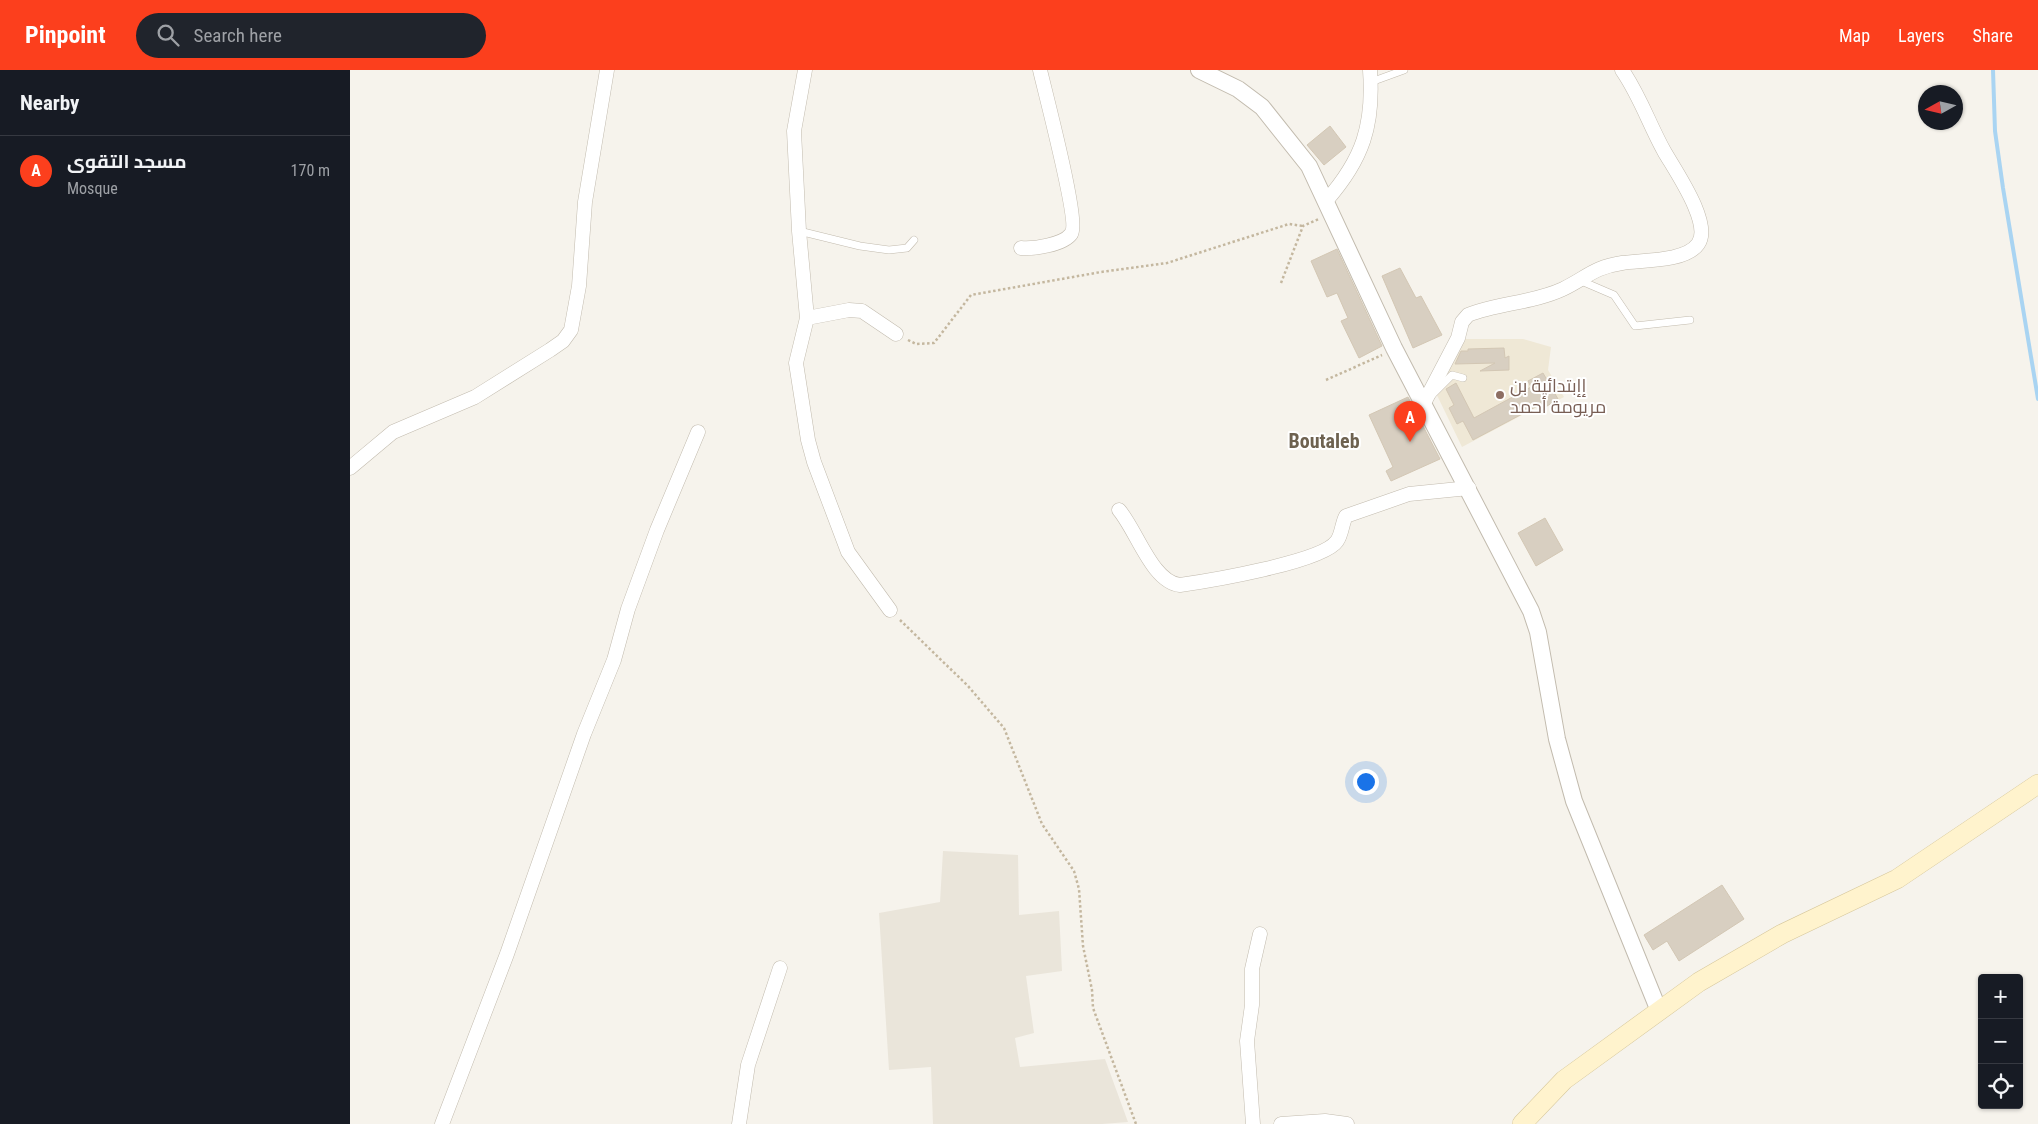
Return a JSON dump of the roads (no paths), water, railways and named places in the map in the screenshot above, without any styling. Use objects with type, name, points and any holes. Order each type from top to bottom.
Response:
[{"type":"main road","points":[[1522,1124],[1564,1080],[1699,982],[1782,934],[1897,879],[2038,784]]},
{"type":"street","points":[[350,468],[393,432],[475,398],[563,341],[571,330],[579,286],[585,202],[607,70]]},
{"type":"street","points":[[805,70],[794,131],[799,231],[807,318],[796,364],[808,440],[814,462],[848,552],[890,610]]},
{"type":"street","points":[[1021,248],[1038,248],[1060,240],[1072,234],[1074,228],[1069,195],[1040,70]]},
{"type":"street","points":[[1199,70],[1238,89],[1262,107],[1309,166],[1395,349],[1426,399],[1531,611],[1538,632],[1557,739],[1574,801],[1659,1011]]},
{"type":"street","points":[[1426,399],[1458,338],[1462,322],[1468,315],[1563,289],[1598,268],[1677,256],[1692,250],[1701,238],[1688,190],[1664,152],[1644,105],[1622,70]]},
{"type":"street","points":[[1329,207],[1359,153],[1371,117],[1371,76]]},
{"type":"street","points":[[807,318],[849,310],[862,311],[896,334]]},
{"type":"street","points":[[442,1124],[507,954],[584,734],[614,660],[628,609],[657,530],[698,432]]},
{"type":"street","points":[[1119,510],[1130,523],[1156,570],[1169,582],[1180,585],[1297,561],[1337,541],[1346,516],[1409,494],[1469,488]]},
{"type":"street","points":[[1253,1124],[1247,1041],[1252,1005],[1252,969],[1260,934]]},
{"type":"street","points":[[739,1124],[748,1066],[780,968]]},
{"type":"street","points":[[1281,1124],[1325,1121],[1347,1124]]},
{"type":"lane","points":[[1371,76],[1404,70]]},
{"type":"lane","points":[[799,231],[889,250],[907,248],[914,240]]},
{"type":"lane","points":[[1578,280],[1614,295],[1636,326],[1690,320]]},
{"type":"lane","points":[[1426,399],[1436,393],[1452,375],[1463,378]]},
{"type":"waterway","points":[[1993,70],[1995,131],[2038,399]]},
{"type":"place","name":"إإبتدائية بن مريومة أحمد","points":[[1500,395]]},
{"type":"place","name":"مسجد التقوى","points":[[1410,442]]},
{"type":"district","name":"Boutaleb","points":[[1324,441]]}]
